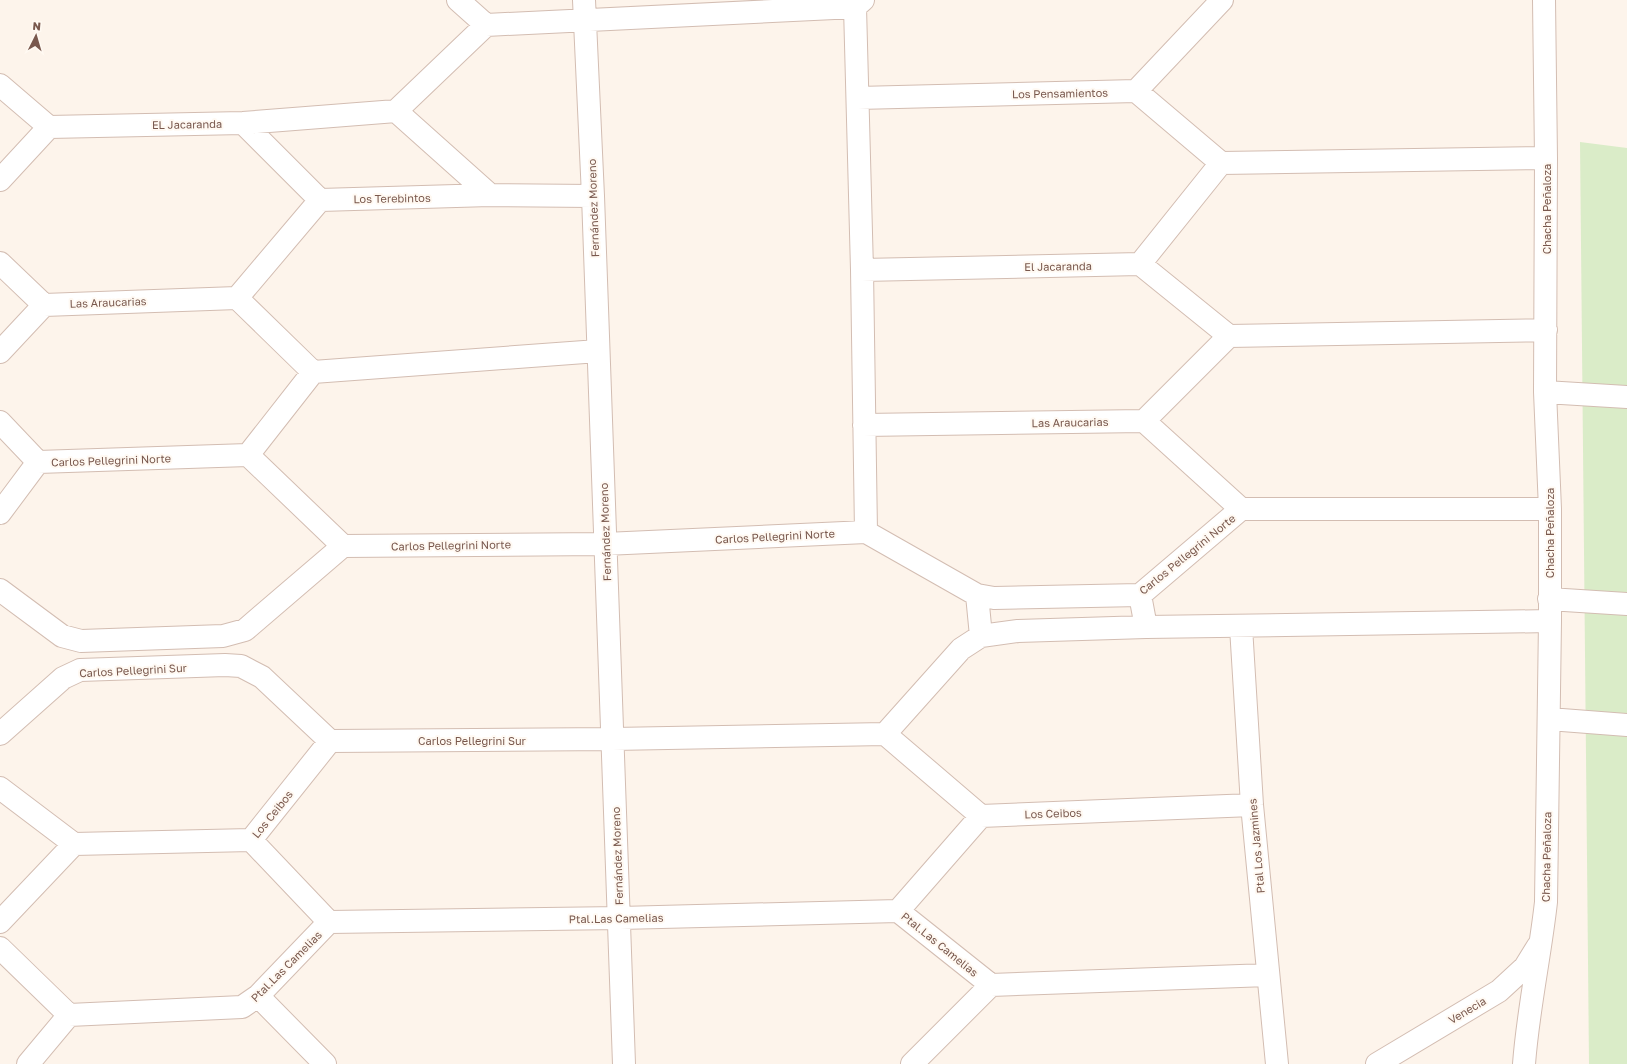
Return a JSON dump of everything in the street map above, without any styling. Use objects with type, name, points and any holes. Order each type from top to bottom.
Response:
[{"type":"street","points":[[458,0],[486,25]]},
{"type":"street","points":[[1222,0],[1136,91],[1221,163],[1546,158]]},
{"type":"street","name":"Chacha Peñaloza","points":[[1524,1064],[1526,1038],[1542,940],[1546,902],[1550,509],[1545,392],[1546,158],[1544,0]]},
{"type":"street","points":[[490,196],[396,111],[486,25],[584,11],[859,4],[858,98],[866,532]]},
{"type":"street","name":"Fernández Moreno","points":[[584,11],[593,196],[620,918],[624,1064]]},
{"type":"street","points":[[0,85],[49,127],[0,180]]},
{"type":"street","name":"Los Pensamientos","points":[[858,98],[1136,91]]},
{"type":"street","name":"EL Jacaranda","points":[[49,127],[243,123],[396,111]]},
{"type":"street","points":[[243,123],[320,200],[237,298],[314,372]]},
{"type":"street","points":[[1221,163],[1140,264],[1228,336],[1546,330]]},
{"type":"street","name":"Los Terebintos","points":[[320,200],[490,196],[593,196]]},
{"type":"street","points":[[0,263],[44,305],[0,352]]},
{"type":"street","name":"El Jacaranda","points":[[862,270],[1140,264]]},
{"type":"street","name":"Las Araucarias","points":[[44,305],[237,298]]},
{"type":"street","points":[[1228,336],[1144,421],[1242,509]]},
{"type":"street","points":[[0,590],[62,636],[81,641],[223,636],[244,630],[343,546],[248,455],[314,372],[598,351]]},
{"type":"street","points":[[1545,392],[1627,397]]},
{"type":"street","name":"Las Araucarias","points":[[864,426],[1144,421]]},
{"type":"street","points":[[0,422],[38,462]]},
{"type":"street","name":"Carlos Pellegrini Norte","points":[[0,513],[38,462],[248,455]]},
{"type":"street","name":"Carlos Pellegrini Norte","points":[[343,546],[605,544],[866,532],[977,595],[994,598],[1140,595],[1242,509],[1550,509]]},
{"type":"street","points":[[977,595],[981,636]]},
{"type":"street","points":[[1140,595],[1146,627]]},
{"type":"street","points":[[1549,598],[1627,604]]},
{"type":"street","points":[[898,911],[981,816],[885,734],[961,649],[981,636],[1018,631],[1146,627],[1241,627],[1550,621]]},
{"type":"street","name":"Ptal Los Jazmines","points":[[1241,627],[1252,805],[1277,1064]]},
{"type":"street","points":[[234,633],[241,666]]},
{"type":"street","points":[[80,670],[81,641]]},
{"type":"street","name":"Carlos Pellegrini Sur","points":[[0,734],[63,678],[80,670],[241,666],[262,677],[330,741],[613,739],[885,734]]},
{"type":"street","points":[[1549,719],[1627,724]]},
{"type":"street","name":"Los Ceibos","points":[[74,844],[251,840],[330,741]]},
{"type":"street","points":[[0,788],[74,844],[0,922]]},
{"type":"street","name":"Los Ceibos","points":[[981,816],[1252,805]]},
{"type":"street","points":[[251,840],[329,922]]},
{"type":"street","name":"Ptal.Las Camelias","points":[[69,1015],[242,1008],[258,996],[329,922],[620,918],[898,911],[991,985]]},
{"type":"street","name":"Venecia","points":[[1377,1064],[1499,991],[1525,967],[1542,940]]},
{"type":"street","points":[[0,948],[69,1015],[28,1064]]},
{"type":"street","points":[[912,1064],[991,985],[1268,975]]},
{"type":"street","points":[[258,996],[325,1064]]},
{"type":"green space","points":[[1580,142],[1627,148],[1627,1064],[1589,1064]]}]
